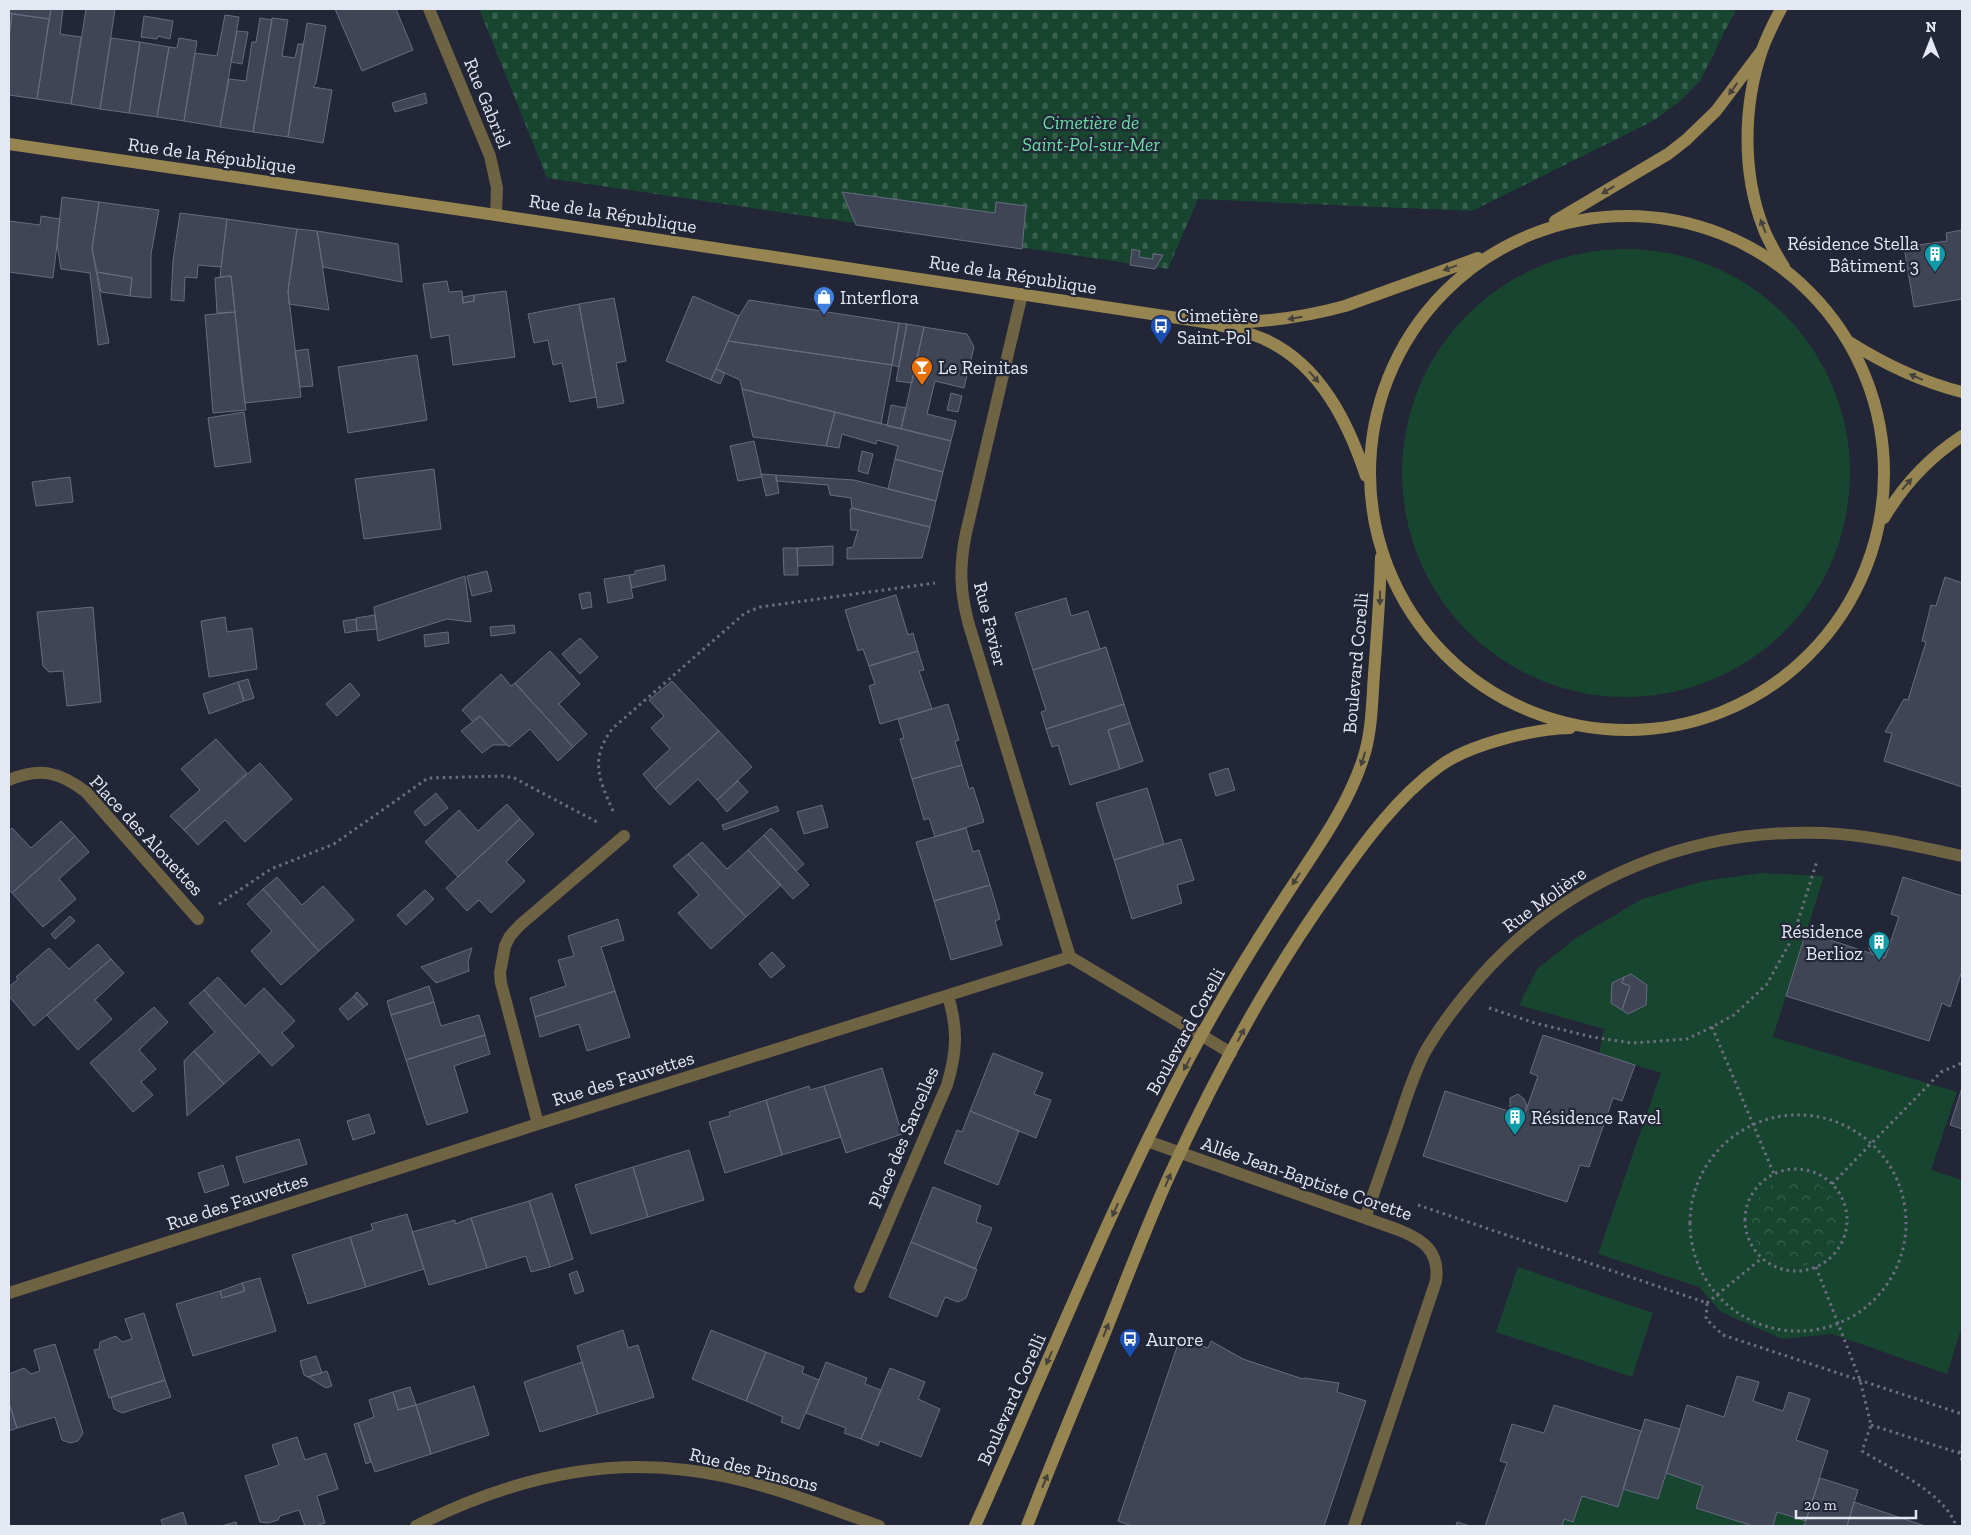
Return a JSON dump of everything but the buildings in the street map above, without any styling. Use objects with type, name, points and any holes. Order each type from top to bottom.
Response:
[{"type":"main road","points":[[1586,727],[1550,718],[1515,705],[1483,686],[1454,664],[1428,636],[1406,606],[1394,584],[1374,526],[1370,488],[1370,458],[1376,415],[1387,380],[1402,346],[1430,306],[1466,272],[1496,251],[1540,231],[1668,154],[1686,140],[1716,111],[1762,50],[1781,9]]},
{"type":"main road","points":[[1762,50],[1751,99],[1748,132],[1749,169],[1761,221],[1785,270]]},
{"type":"main road","name":"Rue de la République","points":[[9,144],[496,214],[1211,323],[1251,334],[1272,343],[1294,358],[1313,375],[1331,400],[1346,426],[1354,442],[1370,488]]},
{"type":"main road","points":[[1027,1526],[1140,1244],[1180,1153],[1231,1053],[1280,967],[1327,895],[1381,824],[1425,777],[1449,760],[1485,744],[1536,731],[1586,727],[1636,730],[1685,724],[1731,708],[1774,684],[1812,653],[1843,614],[1866,571],[1880,524],[1885,477],[1882,430],[1869,385],[1849,342],[1821,303],[1785,270],[1754,249],[1697,225],[1661,218],[1606,216],[1576,220],[1540,231]]},
{"type":"main road","name":"Rue de la République","points":[[1211,323],[1268,321],[1325,312],[1496,251]]},
{"type":"main road","points":[[1849,342],[1914,377],[1962,392]]},
{"type":"main road","points":[[1880,524],[1910,480],[1934,457],[1962,436]]},
{"type":"main road","name":"Boulevard Corelli","points":[[975,1526],[1105,1231],[1147,1141],[1202,1035],[1242,965],[1323,838],[1358,775],[1368,737],[1373,697],[1380,606],[1381,549]]},
{"type":"street","name":"Rue Gabriel","points":[[429,9],[490,156],[496,180],[496,214]]},
{"type":"street","name":"Rue Favier","points":[[1022,294],[962,549],[960,579],[964,608],[1070,957]]},
{"type":"street","name":"Place des Alouettes","points":[[9,780],[32,773],[47,773],[61,776],[74,783],[86,792],[198,919]]},
{"type":"street","name":"Rue Molière","points":[[1365,1218],[1418,1067],[1446,1018],[1460,999],[1502,954],[1532,927],[1578,894],[1623,870],[1665,855],[1719,841],[1765,835],[1824,833],[1885,839],[1962,856]]},
{"type":"street","points":[[538,1124],[500,983],[502,956],[510,936],[520,925],[624,836]]},
{"type":"street","points":[[1070,957],[1231,1053]]},
{"type":"street","name":"Rue des Fauvettes","points":[[9,1293],[1070,957]]},
{"type":"street","name":"Place des Sarcelles","points":[[860,1287],[947,1085],[953,1066],[956,1036],[948,996]]},
{"type":"street","name":"Allée Jean-Baptiste Corette","points":[[1147,1141],[1415,1236],[1429,1249],[1437,1272],[1436,1281],[1354,1526]]},
{"type":"street","name":"Rue des Pinsons","points":[[416,1526],[474,1501],[532,1481],[589,1470],[634,1466],[713,1474],[768,1488],[879,1526]]},
{"type":"path","points":[[624,836],[600,781],[599,751],[604,738],[741,616],[760,606],[960,579]]},
{"type":"path","points":[[198,919],[271,868],[334,844],[428,778],[504,776],[514,778],[624,836]]},
{"type":"path","points":[[1460,999],[1535,1023],[1592,1037],[1632,1043],[1687,1039],[1734,1015],[1767,984],[1793,937],[1824,833]]},
{"type":"path","points":[[1712,1027],[1774,1174]]},
{"type":"path","points":[[1832,1184],[1941,1072],[1962,1063]]},
{"type":"path","points":[[1790,1114],[1815,1116],[1840,1122],[1871,1143],[1888,1163],[1900,1186],[1906,1210],[1906,1236],[1899,1261],[1887,1284],[1866,1307],[1838,1324],[1826,1328],[1802,1331],[1767,1327],[1745,1318],[1717,1295],[1702,1275],[1693,1250],[1689,1226],[1691,1200],[1699,1176],[1713,1155],[1731,1136],[1765,1119],[1790,1114]]},
{"type":"path","points":[[1789,1170],[1804,1170],[1819,1175],[1832,1184],[1844,1205],[1847,1222],[1846,1230],[1836,1252],[1816,1267],[1802,1270],[1787,1270],[1773,1266],[1762,1258],[1752,1247],[1746,1234],[1745,1213],[1753,1193],[1762,1182],[1774,1174],[1789,1170]]},
{"type":"path","points":[[1374,1191],[1707,1303]]},
{"type":"path","points":[[1762,1258],[1707,1303],[1706,1319],[1723,1335],[1962,1414]]},
{"type":"path","points":[[1816,1267],[1860,1380],[1871,1425],[1862,1452],[1932,1494],[1954,1520],[1956,1526]]},
{"type":"path","points":[[1871,1425],[1959,1454],[1962,1460]]},
{"type":"path","points":[[1959,1454],[1962,1446]]},
{"type":"green space","name":"Cimetière de Saint-Pol-sur-Mer","points":[[479,9],[1736,9],[1700,81],[1678,103],[1653,121],[1472,211],[1198,199],[1168,269],[547,178]]},
{"type":"green space","points":[[1626,249],[1670,254],[1712,266],[1750,287],[1784,315],[1812,349],[1833,387],[1845,429],[1850,473],[1845,517],[1833,559],[1812,597],[1784,631],[1750,659],[1712,680],[1670,692],[1626,697],[1582,692],[1540,680],[1502,659],[1468,631],[1440,597],[1419,559],[1407,517],[1402,473],[1407,429],[1419,387],[1440,349],[1468,315],[1502,287],[1540,266],[1582,254]]},
{"type":"green space","points":[[1761,873],[1824,876],[1773,1037],[1957,1092],[1931,1170],[1962,1180],[1962,1326],[1947,1374],[1832,1334],[1782,1339],[1721,1312],[1699,1287],[1598,1254],[1661,1073],[1599,1054],[1604,1029],[1519,1005],[1537,969],[1576,938],[1642,899],[1704,881]]},
{"type":"green space","points":[[1796,1178],[1813,1182],[1827,1191],[1836,1205],[1840,1222],[1836,1239],[1827,1253],[1813,1262],[1796,1266],[1779,1262],[1765,1253],[1756,1239],[1752,1222],[1756,1205],[1765,1191],[1779,1182]]},
{"type":"green space","points":[[1518,1267],[1653,1313],[1632,1377],[1496,1332]]},
{"type":"green space","points":[[1666,1473],[1703,1486],[1696,1508],[1753,1526],[1562,1526],[1564,1519],[1573,1522],[1582,1496],[1618,1507],[1623,1489],[1657,1499]]},
{"type":"green space","points":[[1777,1512],[1806,1521],[1804,1526],[1773,1526]]},
{"type":"place","name":"Résidence Stella Bâtiment 3","points":[[1935,273]]},
{"type":"place","name":"Interflora","points":[[824,316]]},
{"type":"place","name":"Cimetière Saint-Pol","points":[[1161,345]]},
{"type":"place","name":"Le Reinitas","points":[[922,386]]},
{"type":"place","name":"Résidence Berlioz","points":[[1879,961]]},
{"type":"place","name":"Résidence Ravel","points":[[1515,1136]]},
{"type":"place","name":"Aurore","points":[[1130,1358]]}]
